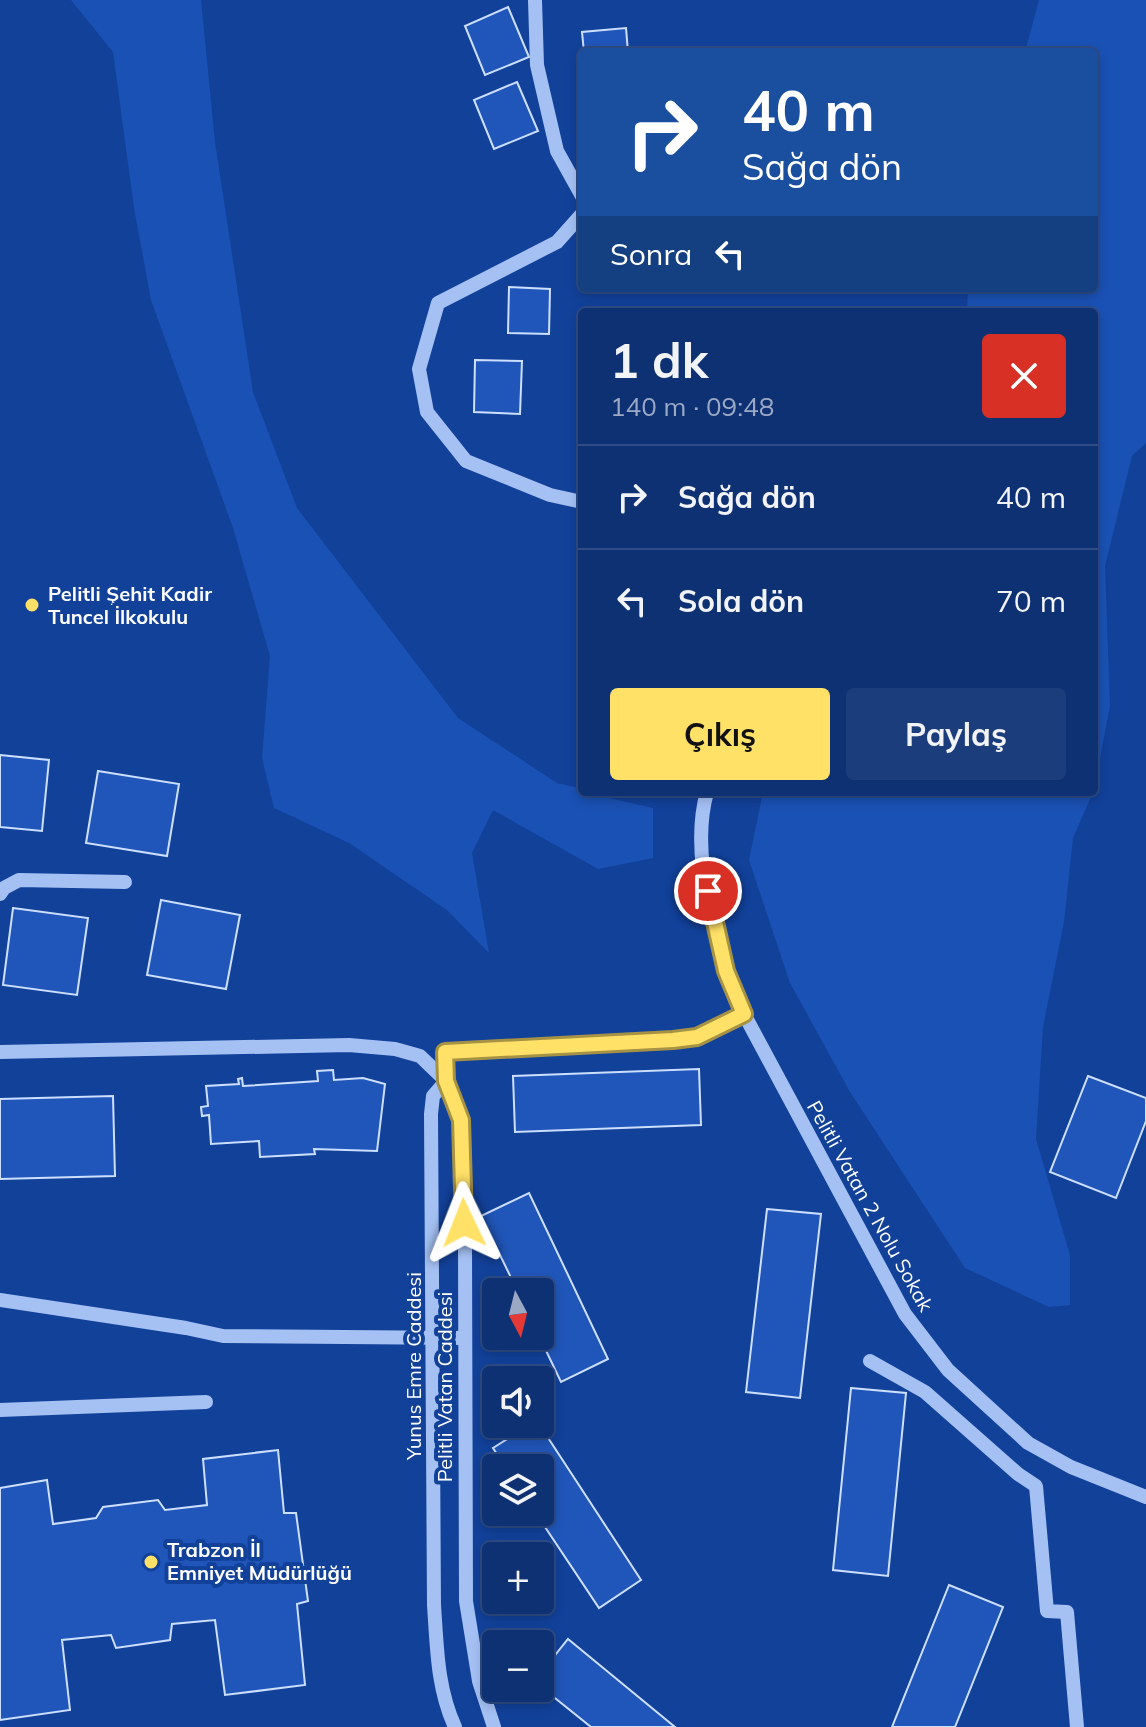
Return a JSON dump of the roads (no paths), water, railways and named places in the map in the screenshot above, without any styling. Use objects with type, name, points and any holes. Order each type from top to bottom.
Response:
[{"type":"street","points":[[535,0],[537,65],[557,151],[578,189]]},
{"type":"street","points":[[578,218],[557,242],[438,303],[419,369],[427,412],[466,461],[550,495],[578,501]]},
{"type":"street","points":[[446,1081],[445,1052],[685,1038],[716,1029],[744,1014],[726,971],[710,903],[701,814],[706,796]]},
{"type":"street","points":[[0,894],[4,888],[19,880],[125,882]]},
{"type":"street","name":"Pelitli Vatan 2 Nolu Sokak","points":[[744,1014],[891,1290],[905,1314],[948,1370],[1028,1443],[1071,1467],[1146,1497]]},
{"type":"street","points":[[0,1052],[349,1045],[395,1049],[420,1056],[446,1081]]},
{"type":"street","name":"Yunus Emre Caddesi","points":[[446,1081],[433,1096],[431,1114],[434,1605],[438,1674],[455,1727]]},
{"type":"street","name":"Pelitli Vatan Caddesi","points":[[446,1081],[461,1120],[466,1601],[479,1681],[494,1727]]},
{"type":"street","points":[[0,1300],[223,1336],[465,1338]]},
{"type":"street","points":[[870,1361],[925,1392],[1018,1474],[1036,1486],[1047,1611],[1067,1612],[1077,1727]]},
{"type":"street","points":[[0,1410],[206,1402]]},
{"type":"place","name":"Pelitli Şehit Kadir Tuncel İlkokulu","points":[[32,605]]},
{"type":"place","name":"Trabzon İl Emniyet Müdürlüğü","points":[[151,1562]]}]
